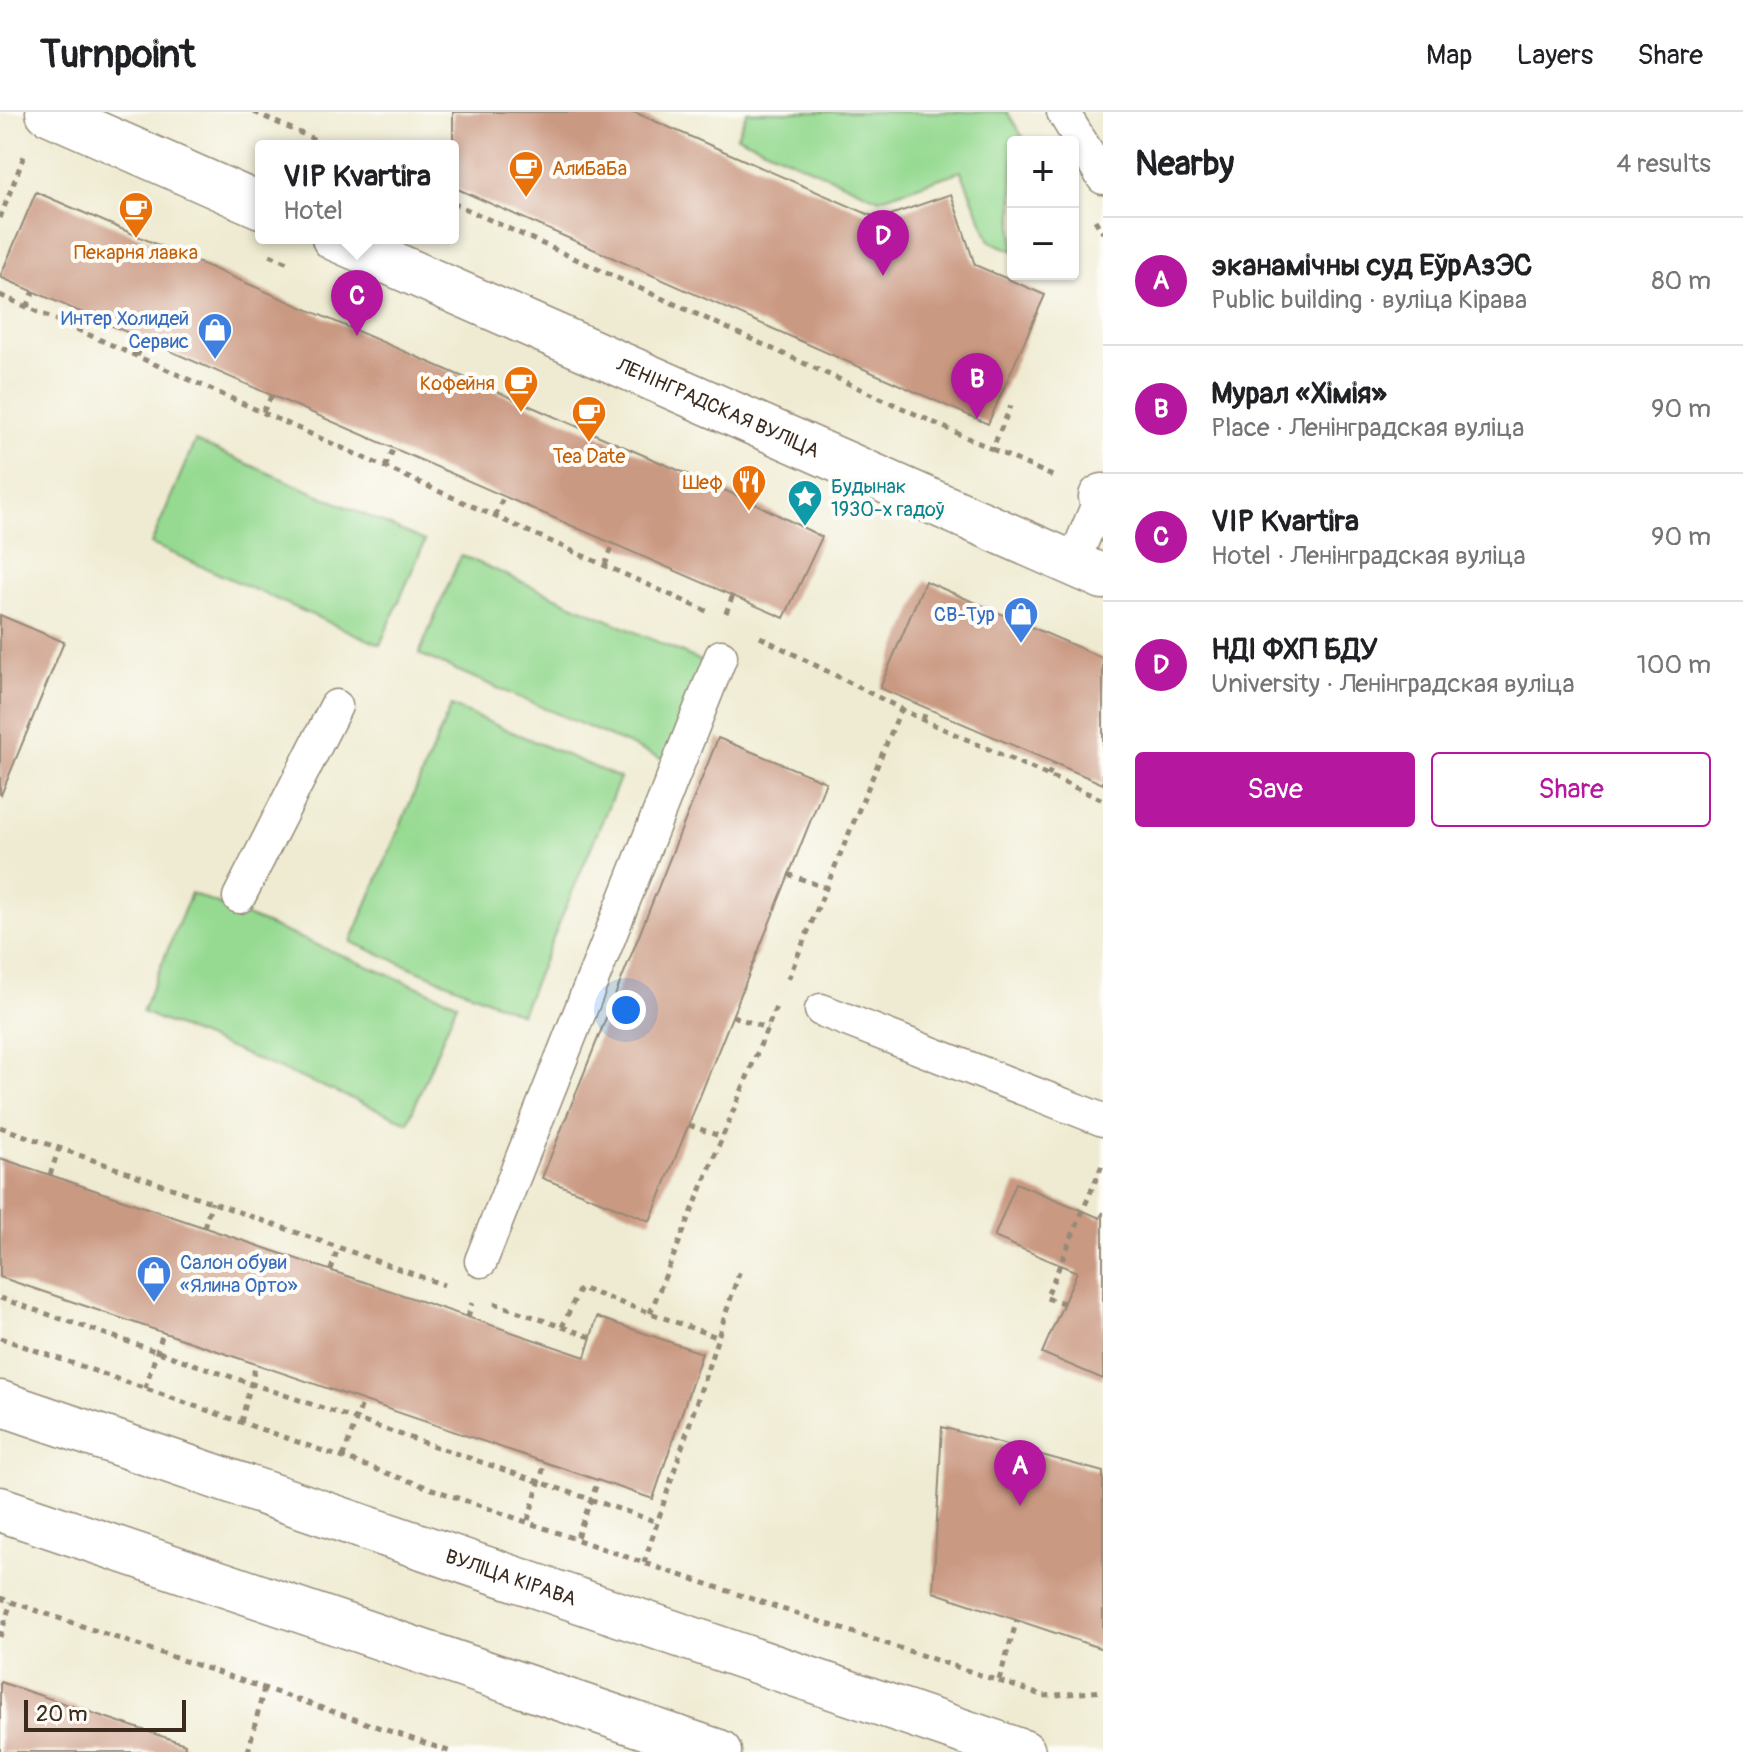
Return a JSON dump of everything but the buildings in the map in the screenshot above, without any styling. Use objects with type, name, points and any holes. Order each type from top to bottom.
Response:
[{"type":"street","points":[[38,130],[255,204]]},
{"type":"street","name":"ЛЕНІНГРАДСКАЯ ВУЛІЦА","points":[[348,244],[1088,570]]},
{"type":"street","name":"ВУЛІЦА КІРАВА","points":[[0,1403],[1023,1752]]},
{"type":"street","points":[[0,1509],[650,1741],[719,1752]]},
{"type":"lane","points":[[1063,112],[1103,178]]},
{"type":"lane","points":[[1088,570],[1102,495]]},
{"type":"lane","points":[[481,1261],[721,656]]},
{"type":"lane","points":[[239,897],[336,706]]},
{"type":"lane","points":[[821,1010],[1103,1120]]},
{"type":"path","points":[[254,112],[316,140]]},
{"type":"path","points":[[0,218],[38,130]]},
{"type":"path","points":[[459,206],[992,449],[1102,495]]},
{"type":"path","points":[[27,307],[34,291]]},
{"type":"path","points":[[0,295],[724,618],[733,595]]},
{"type":"path","points":[[137,356],[145,340]]},
{"type":"path","points":[[263,412],[272,395]]},
{"type":"path","points":[[992,449],[1011,406]]},
{"type":"path","points":[[385,467],[394,448]]},
{"type":"path","points":[[495,516],[504,496]]},
{"type":"path","points":[[605,565],[614,543]]},
{"type":"path","points":[[751,632],[923,720],[1103,800]]},
{"type":"path","points":[[923,720],[927,708]]},
{"type":"path","points":[[1048,776],[1054,763]]},
{"type":"path","points":[[788,874],[826,888]]},
{"type":"path","points":[[733,1016],[768,1029]]},
{"type":"path","points":[[689,1125],[723,1137]]},
{"type":"path","points":[[0,1127],[447,1286]]},
{"type":"path","points":[[50,1175],[59,1148]]},
{"type":"path","points":[[1064,1303],[1046,1298],[1103,1162]]},
{"type":"path","points":[[204,1227],[212,1202]]},
{"type":"path","points":[[331,1270],[338,1247]]},
{"type":"path","points":[[644,1563],[740,1270]]},
{"type":"path","points":[[562,1327],[580,1288],[717,1337]]},
{"type":"path","points":[[0,1298],[657,1522]]},
{"type":"path","points":[[489,1301],[591,1337]]},
{"type":"path","points":[[145,1388],[163,1333]]},
{"type":"path","points":[[0,1338],[577,1537],[644,1563],[1044,1696],[1103,1691]]},
{"type":"path","points":[[241,1422],[256,1364]]},
{"type":"path","points":[[343,1457],[363,1401]]},
{"type":"path","points":[[528,1520],[545,1463]]},
{"type":"path","points":[[577,1537],[598,1481]]},
{"type":"path","points":[[0,1598],[451,1752]]},
{"type":"path","points":[[0,1637],[11,1602]]},
{"type":"path","points":[[999,1680],[1017,1620]]},
{"type":"path","points":[[248,1752],[264,1688]]},
{"type":"green space","points":[[747,112],[1007,112],[1022,136],[1007,136],[1007,248],[990,241],[961,171],[879,199],[737,136]]},
{"type":"green space","points":[[195,441],[425,541],[380,645],[151,544]]},
{"type":"green space","points":[[461,555],[710,665],[671,763],[419,654]]},
{"type":"green space","points":[[451,706],[620,778],[521,1014],[351,942]]},
{"type":"green space","points":[[191,893],[457,1003],[408,1122],[142,1012]]},
{"type":"place","name":"АлиБаБа","points":[[526,199]]},
{"type":"place","name":"Пекарня лавка","points":[[136,240]]},
{"type":"place","name":"НДІ ФХП БДУ","points":[[883,276]]},
{"type":"place","name":"VIP Kvartira","points":[[357,336]]},
{"type":"place","name":"Интер Холидей Сервис","points":[[215,361]]},
{"type":"place","name":"Кофейня","points":[[521,414]]},
{"type":"place","name":"Мурал «Хімія»","points":[[977,419]]},
{"type":"place","name":"Tea Date","points":[[589,444]]},
{"type":"place","name":"Шеф","points":[[749,513]]},
{"type":"place","name":"Будынак 1930-х гадоў","points":[[805,528]]},
{"type":"place","name":"СВ-Тур","points":[[1021,645]]},
{"type":"place","name":"Салон обуви «Ялина Орто»","points":[[154,1304]]},
{"type":"place","name":"эканамічны суд ЕўрАзЭС","points":[[1020,1506]]}]
